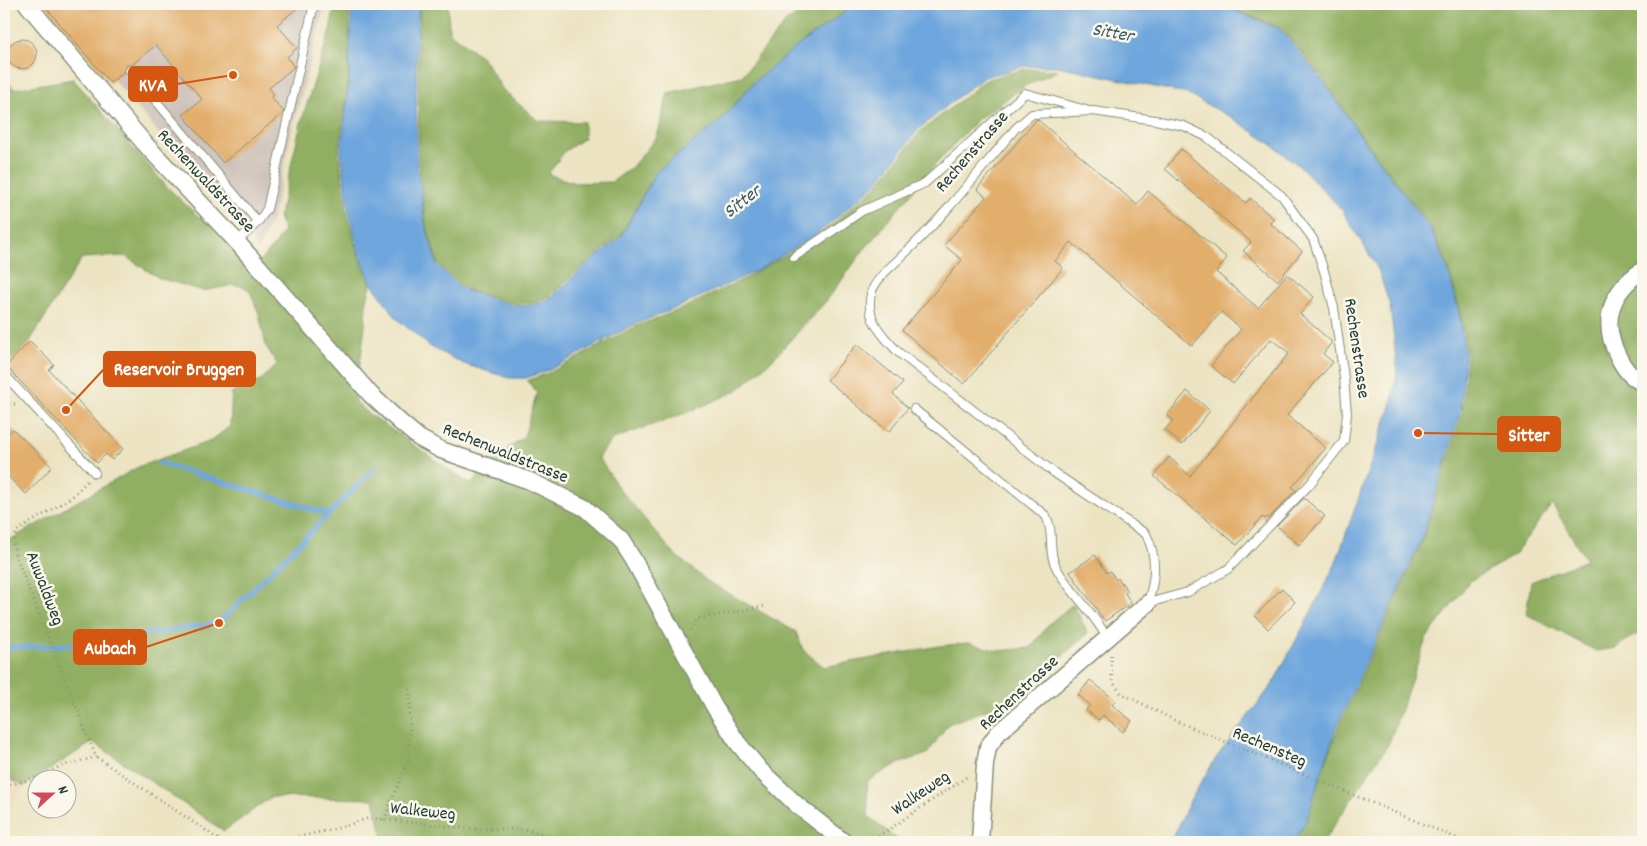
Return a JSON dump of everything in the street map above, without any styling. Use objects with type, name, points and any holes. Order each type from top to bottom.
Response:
[{"type":"street","name":"Rechenwaldstrasse","points":[[27,4],[145,144],[237,242],[371,395],[419,438],[465,460],[530,481],[557,492],[585,508],[621,540],[737,742],[761,771],[797,805],[844,842]]},
{"type":"street","points":[[1643,270],[1625,285],[1608,319],[1608,331],[1624,369],[1643,383]]},
{"type":"street","name":"Rechenstrasse","points":[[980,842],[985,764],[988,747],[998,733],[1148,603]]},
{"type":"lane","points":[[237,242],[258,222],[267,209],[314,4]]},
{"type":"lane","points":[[130,70],[258,222]]},
{"type":"lane","points":[[794,257],[862,211],[925,183],[1025,93],[1093,111]]},
{"type":"lane","name":"Rechenstrasse","points":[[1093,111],[1184,126],[1207,137],[1282,196],[1313,239],[1334,308],[1347,414],[1344,441],[1310,484],[1228,569],[1188,592],[1148,603],[1154,581],[1154,550],[1146,534],[1056,474],[898,352],[877,329],[869,312],[871,292],[886,272],[922,237],[1016,128],[1032,114],[1093,111]]},
{"type":"lane","points":[[4,374],[7,383],[95,473]]},
{"type":"lane","points":[[914,409],[1046,516],[1052,527],[1051,547],[1056,567],[1107,638]]},
{"type":"path","name":"Auwaldweg","points":[[95,473],[72,497],[17,531],[13,542],[15,554],[96,756]]},
{"type":"path","points":[[681,645],[697,619],[765,606]]},
{"type":"path","name":"Rechensteg","points":[[1107,638],[1111,645],[1112,681],[1120,693],[1176,722],[1466,842]]},
{"type":"path","points":[[384,820],[410,758],[410,687]]},
{"type":"path","points":[[4,793],[11,785],[38,777],[61,766],[96,756],[223,842]]},
{"type":"path","name":"Walkeweg","points":[[870,842],[985,764]]},
{"type":"path","name":"Walkeweg","points":[[274,842],[339,828],[369,818],[475,829],[525,829],[571,842]]},
{"type":"shaded area","points":[[49,4],[325,4],[290,138],[273,216],[258,249]]},
{"type":"shaded area","points":[[4,775],[24,786],[4,816]]},
{"type":"green space","points":[[335,4],[350,4],[348,83],[339,152],[347,212],[358,254],[371,285],[366,304],[355,401],[369,414],[470,484],[498,456],[524,437],[537,392],[527,381],[551,372],[634,327],[679,310],[746,278],[817,237],[876,187],[921,131],[986,80],[1025,69],[1059,70],[1025,86],[978,119],[940,159],[862,252],[828,299],[771,361],[736,391],[694,410],[613,439],[598,457],[618,487],[673,553],[707,581],[796,632],[803,650],[824,667],[939,646],[968,643],[999,651],[1030,648],[1050,623],[1073,604],[1088,633],[1028,687],[989,709],[948,724],[927,754],[897,764],[867,781],[868,816],[901,842],[384,842],[374,799],[271,797],[224,831],[93,742],[52,768],[28,768],[28,783],[24,786],[4,776],[4,543],[140,466],[211,441],[230,426],[232,392],[260,381],[277,364],[266,346],[259,314],[250,291],[243,286],[234,285],[203,291],[159,278],[125,256],[82,258],[30,341],[12,360],[4,352],[4,78],[14,89],[73,79],[167,187],[199,217],[216,227],[260,261],[275,245],[284,230],[279,217],[301,123],[330,31]]},
{"type":"green space","points":[[420,4],[448,4],[449,32],[483,58],[503,90],[538,121],[584,122],[584,138],[565,151],[548,174],[575,183],[612,182],[632,167],[657,137],[668,93],[742,76],[786,22],[810,4],[856,4],[800,44],[755,81],[722,120],[656,172],[621,235],[550,296],[533,303],[516,304],[465,289],[438,264],[426,224],[419,164],[418,48]]},
{"type":"green space","points":[[1220,4],[1623,4],[1643,20],[1643,637],[1636,634],[1616,648],[1596,651],[1526,614],[1531,582],[1586,560],[1552,504],[1513,556],[1470,581],[1426,639],[1389,743],[1323,842],[1289,842],[1311,801],[1337,731],[1423,539],[1462,414],[1467,359],[1461,316],[1449,269],[1432,229],[1358,131],[1325,81],[1281,28]]},
{"type":"water","name":"Sitter","points":[[352,4],[419,4],[416,48],[417,164],[425,224],[437,265],[464,290],[516,306],[533,305],[551,298],[584,267],[621,237],[656,172],[721,120],[755,81],[800,44],[852,7],[860,4],[1215,4],[1280,29],[1324,82],[1357,131],[1431,230],[1448,270],[1460,317],[1465,359],[1460,414],[1422,538],[1335,731],[1306,822],[1293,842],[1171,842],[1190,801],[1216,758],[1272,685],[1335,565],[1391,406],[1397,373],[1394,338],[1390,306],[1378,269],[1342,210],[1303,169],[1271,144],[1231,117],[1187,94],[1058,66],[1025,66],[985,77],[965,91],[919,129],[875,185],[816,235],[758,270],[678,307],[633,325],[549,370],[526,378],[509,378],[464,364],[431,347],[398,320],[372,284],[359,253],[349,211],[341,152],[349,83]]},
{"type":"building","points":[[43,4],[302,4],[277,25],[297,48],[287,57],[294,67],[269,88],[274,94],[271,97],[284,112],[223,163],[183,115],[202,99],[156,45],[132,65],[127,65],[125,71],[110,83]]},
{"type":"building","points":[[22,39],[33,43],[37,54],[33,65],[22,69],[11,65],[7,54],[11,43]]},
{"type":"building","points":[[1037,119],[1137,205],[1148,191],[1227,258],[1216,272],[1258,308],[1287,274],[1314,297],[1300,314],[1332,342],[1323,354],[1333,362],[1287,415],[1326,448],[1292,487],[1296,490],[1269,518],[1265,519],[1262,517],[1237,545],[1154,476],[1169,457],[1190,476],[1289,353],[1271,339],[1233,384],[1211,366],[1241,329],[1221,312],[1192,346],[1071,242],[1055,261],[1063,268],[964,384],[902,330],[962,260],[944,245],[986,197],[977,189]]},
{"type":"building","points":[[1181,149],[1246,203],[1250,198],[1274,219],[1270,223],[1302,251],[1278,281],[1243,251],[1251,242],[1165,169]]},
{"type":"building","points":[[30,341],[54,365],[49,370],[123,449],[112,460],[106,454],[97,463],[6,366]]},
{"type":"building","points":[[857,344],[903,383],[893,394],[908,408],[889,432],[827,380]]},
{"type":"building","points":[[1187,391],[1210,411],[1182,445],[1165,430],[1173,420],[1167,415]]},
{"type":"building","points":[[13,429],[52,467],[26,494],[4,473],[4,438]]},
{"type":"building","points":[[1304,498],[1325,516],[1299,545],[1277,526]]},
{"type":"building","points":[[1095,555],[1107,573],[1110,571],[1116,580],[1118,578],[1128,591],[1125,593],[1131,603],[1105,621],[1070,572]]},
{"type":"building","points":[[1282,588],[1295,602],[1268,629],[1255,616]]},
{"type":"building","points":[[1090,680],[1115,700],[1112,705],[1132,721],[1123,732],[1103,715],[1099,720],[1086,710],[1090,705],[1078,695]]},
{"type":"waterway","points":[[160,463],[328,514]]},
{"type":"waterway","points":[[4,648],[83,644],[219,623],[375,468]]},
{"type":"place","name":"KVA","points":[[233,75]]},
{"type":"place","name":"Reservoir Bruggen","points":[[66,410]]},
{"type":"place","name":"Sitter","points":[[1418,433]]},
{"type":"place","name":"Aubach","points":[[219,623]]}]
